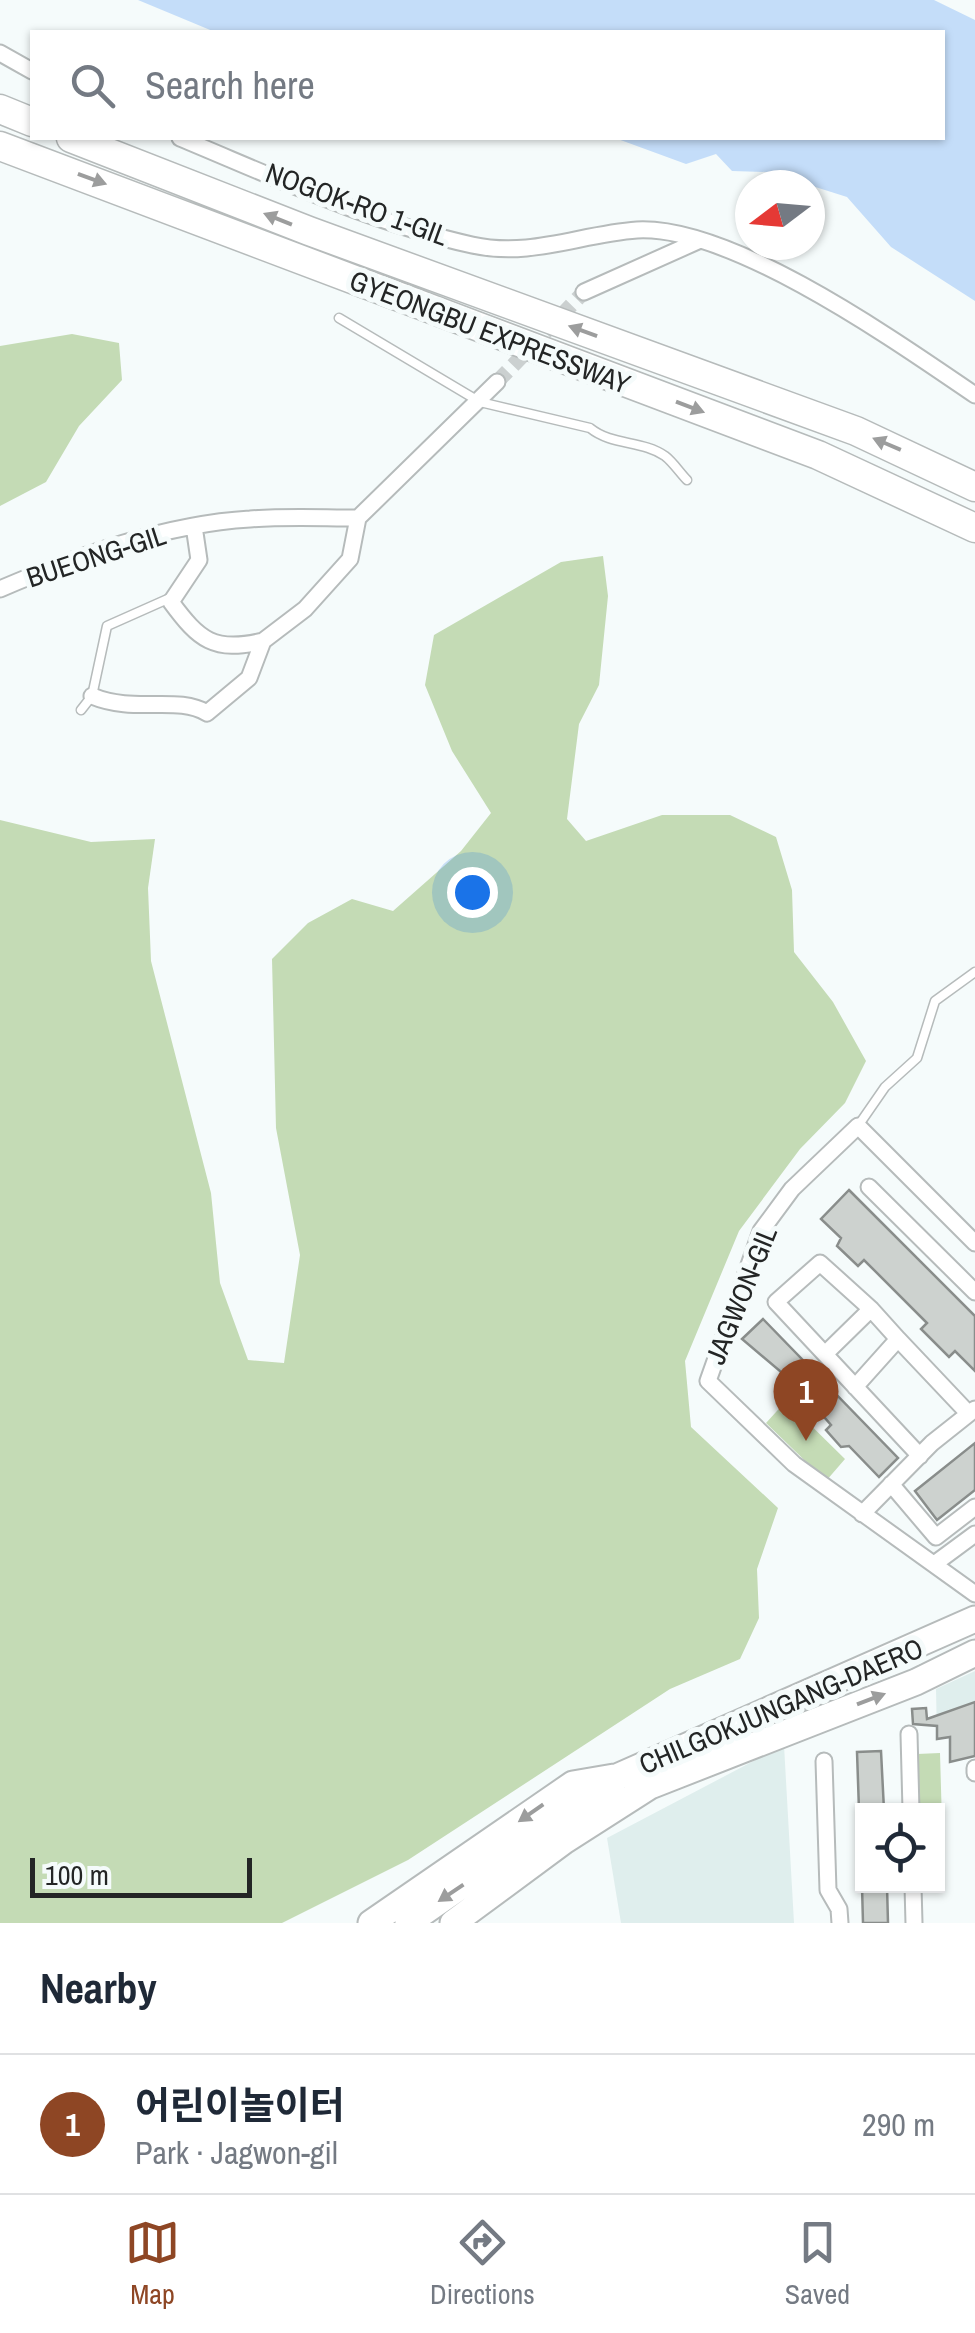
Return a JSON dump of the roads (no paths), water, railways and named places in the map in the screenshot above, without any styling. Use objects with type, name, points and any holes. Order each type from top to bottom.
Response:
[{"type":"highway","points":[[0,110],[30,121]]},
{"type":"highway","name":"GYEONGBU EXPRESSWAY","points":[[76,140],[309,231],[856,431],[975,487]]},
{"type":"highway","name":"GYEONGBU EXPRESSWAY","points":[[0,146],[818,456],[975,528]]},
{"type":"main road","name":"CHILGOKJUNGANG-DAERO","points":[[597,1807],[618,1776],[975,1619]]},
{"type":"main road","name":"CHILGOKJUNGANG-DAERO","points":[[597,1807],[916,1682],[975,1653]]},
{"type":"main road","points":[[370,1923],[573,1784],[618,1776]]},
{"type":"main road","points":[[478,1923],[650,1786]]},
{"type":"main road","points":[[408,1923],[597,1807]]},
{"type":"main road","points":[[453,1923],[597,1807]]},
{"type":"street","points":[[0,52],[30,70]]},
{"type":"street","name":"NOGOK-RO 1-GIL","points":[[185,140],[392,222],[474,246],[528,252],[638,230],[698,241],[740,254],[856,314],[975,395]]},
{"type":"street","points":[[584,292],[698,241]]},
{"type":"street","points":[[174,597],[171,602],[197,636],[238,647],[263,641],[306,608],[350,559],[358,518],[497,382]]},
{"type":"street","name":"BUEONG-GIL","points":[[0,590],[47,569],[194,526],[249,518],[358,518]]},
{"type":"street","name":"BUEONG-GIL","points":[[174,597],[199,560],[194,526]]},
{"type":"street","points":[[92,696],[118,706],[191,704],[207,712],[250,678],[263,641]]},
{"type":"street","points":[[858,1126],[975,1244]]},
{"type":"street","name":"JAGWON-GIL","points":[[858,1126],[792,1189],[761,1231],[708,1381],[794,1464],[937,1562],[975,1594]]},
{"type":"street","points":[[869,1188],[975,1292]]},
{"type":"street","points":[[862,1514],[972,1411],[820,1263],[776,1302],[920,1456]]},
{"type":"street","points":[[824,1354],[871,1310]]},
{"type":"street","points":[[855,1387],[898,1339]]},
{"type":"street","points":[[891,1484],[936,1537],[975,1506]]},
{"type":"street","points":[[937,1562],[975,1534]]},
{"type":"street","points":[[909,1734],[911,1803]]},
{"type":"street","points":[[824,1761],[828,1890],[839,1909],[840,1923]]},
{"type":"street","points":[[913,1893],[914,1923]]},
{"type":"lane","points":[[339,318],[480,402],[590,428],[604,439],[650,449],[665,456],[686,480]]},
{"type":"lane","points":[[81,710],[92,696],[107,626],[174,597]]},
{"type":"lane","points":[[858,1126],[885,1087],[918,1058],[934,1001],[975,972]]},
{"type":"water","points":[[138,0],[934,0],[975,20],[975,301],[891,247],[847,197],[825,190],[825,170],[732,171],[716,154],[686,164],[620,140],[945,140],[945,30],[210,30]]},
{"type":"tunnel","points":[[497,382],[584,292]]},
{"type":"place","name":"어린이놀이터","points":[[806,1441]]}]
